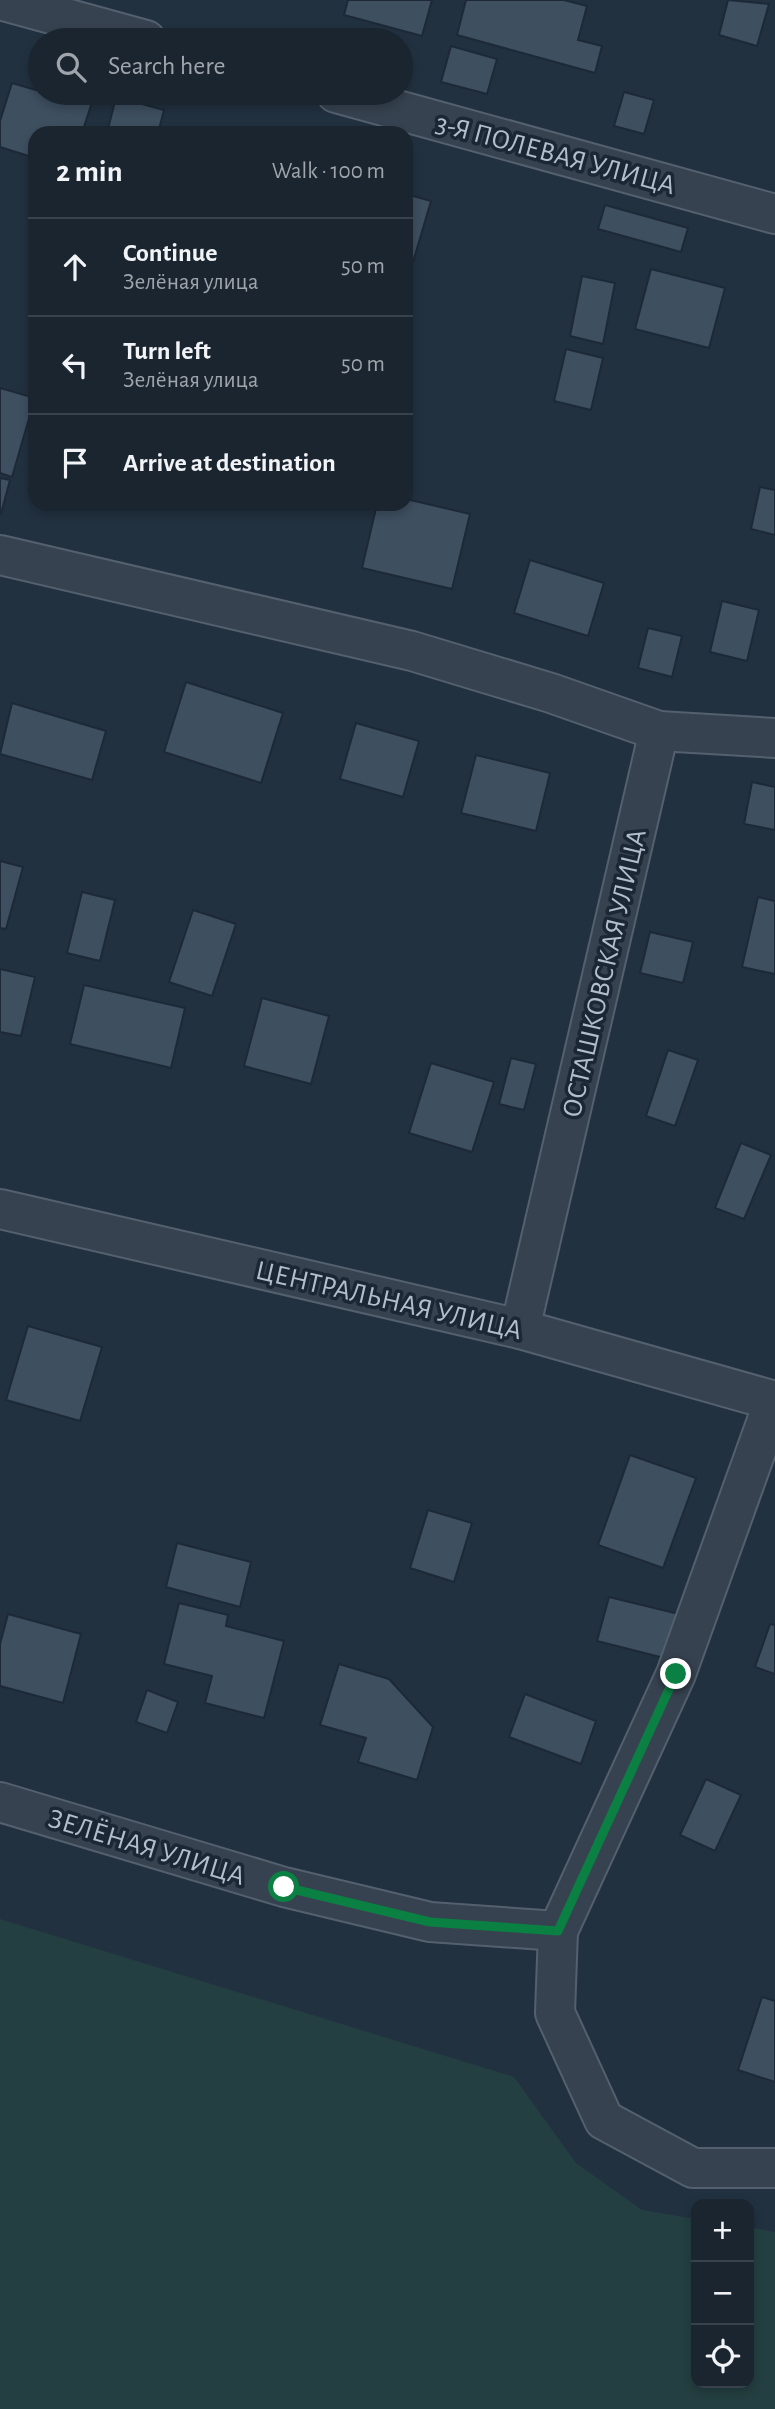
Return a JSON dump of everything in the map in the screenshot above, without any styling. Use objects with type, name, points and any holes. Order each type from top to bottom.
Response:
[{"type":"street","points":[[0,0],[102,28]]},
{"type":"street","name":"3-Я ПОЛЕВАЯ УЛИЦА","points":[[380,105],[775,214]]},
{"type":"street","points":[[0,555],[412,651],[551,693],[659,731],[775,738]]},
{"type":"street","name":"ОСТАШКОВСКАЯ УЛИЦА","points":[[520,1329],[659,731]]},
{"type":"street","name":"ЦЕНТРАЛЬНАЯ УЛИЦА","points":[[0,1209],[520,1329],[775,1401]]},
{"type":"street","points":[[775,1401],[676,1674],[558,1931],[555,2013],[604,2120],[693,2168],[775,2168]]},
{"type":"street","name":"ЗЕЛЁНАЯ УЛИЦА","points":[[0,1802],[284,1887],[430,1922],[558,1931]]},
{"type":"green space","points":[[0,1919],[514,2077],[576,2163],[642,2210],[691,2218],[691,2388],[754,2388],[754,2228],[775,2232],[775,2409],[0,2409]]},
{"type":"building","points":[[348,0],[432,0],[422,36],[413,34],[413,28],[392,28],[344,15]]},
{"type":"building","points":[[466,0],[564,0],[587,6],[578,40],[602,46],[595,73],[457,35]]},
{"type":"building","points":[[728,0],[769,4],[757,46],[719,35]]},
{"type":"building","points":[[451,46],[497,59],[487,94],[441,82]]},
{"type":"building","points":[[12,83],[28,88],[28,105],[91,105],[84,126],[28,126],[28,156],[0,147],[0,121]]},
{"type":"building","points":[[624,92],[654,100],[644,134],[614,126]]},
{"type":"building","points":[[114,105],[146,105],[164,110],[160,126],[109,126]]},
{"type":"building","points":[[413,196],[431,201],[413,262]]},
{"type":"building","points":[[605,205],[688,228],[681,252],[598,229]]},
{"type":"building","points":[[651,269],[725,288],[709,348],[635,329]]},
{"type":"building","points":[[582,276],[615,283],[603,344],[570,336]]},
{"type":"building","points":[[566,349],[603,358],[591,410],[554,401]]},
{"type":"building","points":[[0,388],[28,396],[28,422],[12,477],[0,473]]},
{"type":"building","points":[[0,478],[10,480],[1,514],[0,514]]},
{"type":"building","points":[[760,487],[775,490],[775,535],[751,529]]},
{"type":"building","points":[[413,501],[470,514],[452,589],[362,568],[375,511],[413,511]]},
{"type":"building","points":[[530,560],[604,583],[588,636],[514,613]]},
{"type":"building","points":[[722,601],[759,610],[747,661],[710,652]]},
{"type":"building","points":[[648,628],[682,636],[672,677],[638,668]]},
{"type":"building","points":[[186,682],[283,713],[261,783],[164,752]]},
{"type":"building","points":[[12,703],[106,731],[92,780],[0,754]]},
{"type":"building","points":[[356,723],[419,741],[403,797],[340,779]]},
{"type":"building","points":[[476,755],[550,773],[536,831],[461,813]]},
{"type":"building","points":[[752,782],[775,787],[775,830],[744,824]]},
{"type":"building","points":[[0,861],[23,867],[6,929],[0,928]]},
{"type":"building","points":[[82,892],[115,900],[100,961],[67,953]]},
{"type":"building","points":[[758,897],[775,901],[775,974],[742,967]]},
{"type":"building","points":[[193,910],[236,924],[212,996],[169,982]]},
{"type":"building","points":[[650,932],[693,942],[683,983],[640,973]]},
{"type":"building","points":[[0,969],[35,977],[21,1036],[0,1032]]},
{"type":"building","points":[[84,985],[185,1008],[171,1068],[70,1044]]},
{"type":"building","points":[[262,998],[329,1016],[311,1084],[244,1066]]},
{"type":"building","points":[[668,1050],[698,1060],[675,1126],[646,1116]]},
{"type":"building","points":[[511,1058],[536,1064],[524,1110],[499,1104]]},
{"type":"building","points":[[431,1063],[494,1082],[472,1152],[409,1133]]},
{"type":"building","points":[[741,1143],[771,1155],[744,1219],[715,1208]]},
{"type":"building","points":[[28,1326],[102,1347],[80,1421],[6,1400]]},
{"type":"building","points":[[630,1455],[696,1478],[663,1568],[598,1545]]},
{"type":"building","points":[[428,1510],[472,1523],[454,1582],[410,1568]]},
{"type":"building","points":[[177,1543],[251,1562],[240,1607],[166,1587]]},
{"type":"building","points":[[609,1597],[683,1615],[672,1660],[597,1641]]},
{"type":"building","points":[[179,1603],[228,1615],[226,1626],[284,1641],[264,1718],[205,1703],[212,1676],[164,1664]]},
{"type":"building","points":[[8,1614],[81,1634],[63,1703],[0,1686],[0,1644]]},
{"type":"building","points":[[770,1624],[775,1625],[775,1674],[755,1667]]},
{"type":"building","points":[[339,1664],[389,1679],[433,1727],[417,1780],[358,1762],[366,1738],[320,1725]]},
{"type":"building","points":[[147,1690],[178,1702],[167,1733],[136,1722]]},
{"type":"building","points":[[525,1694],[596,1721],[581,1764],[509,1737]]},
{"type":"building","points":[[706,1779],[741,1795],[715,1851],[680,1835]]},
{"type":"building","points":[[762,1997],[775,2001],[775,2082],[738,2070]]},
{"type":"route","points":[[284,1887],[430,1922],[558,1931],[676,1674]]}]
